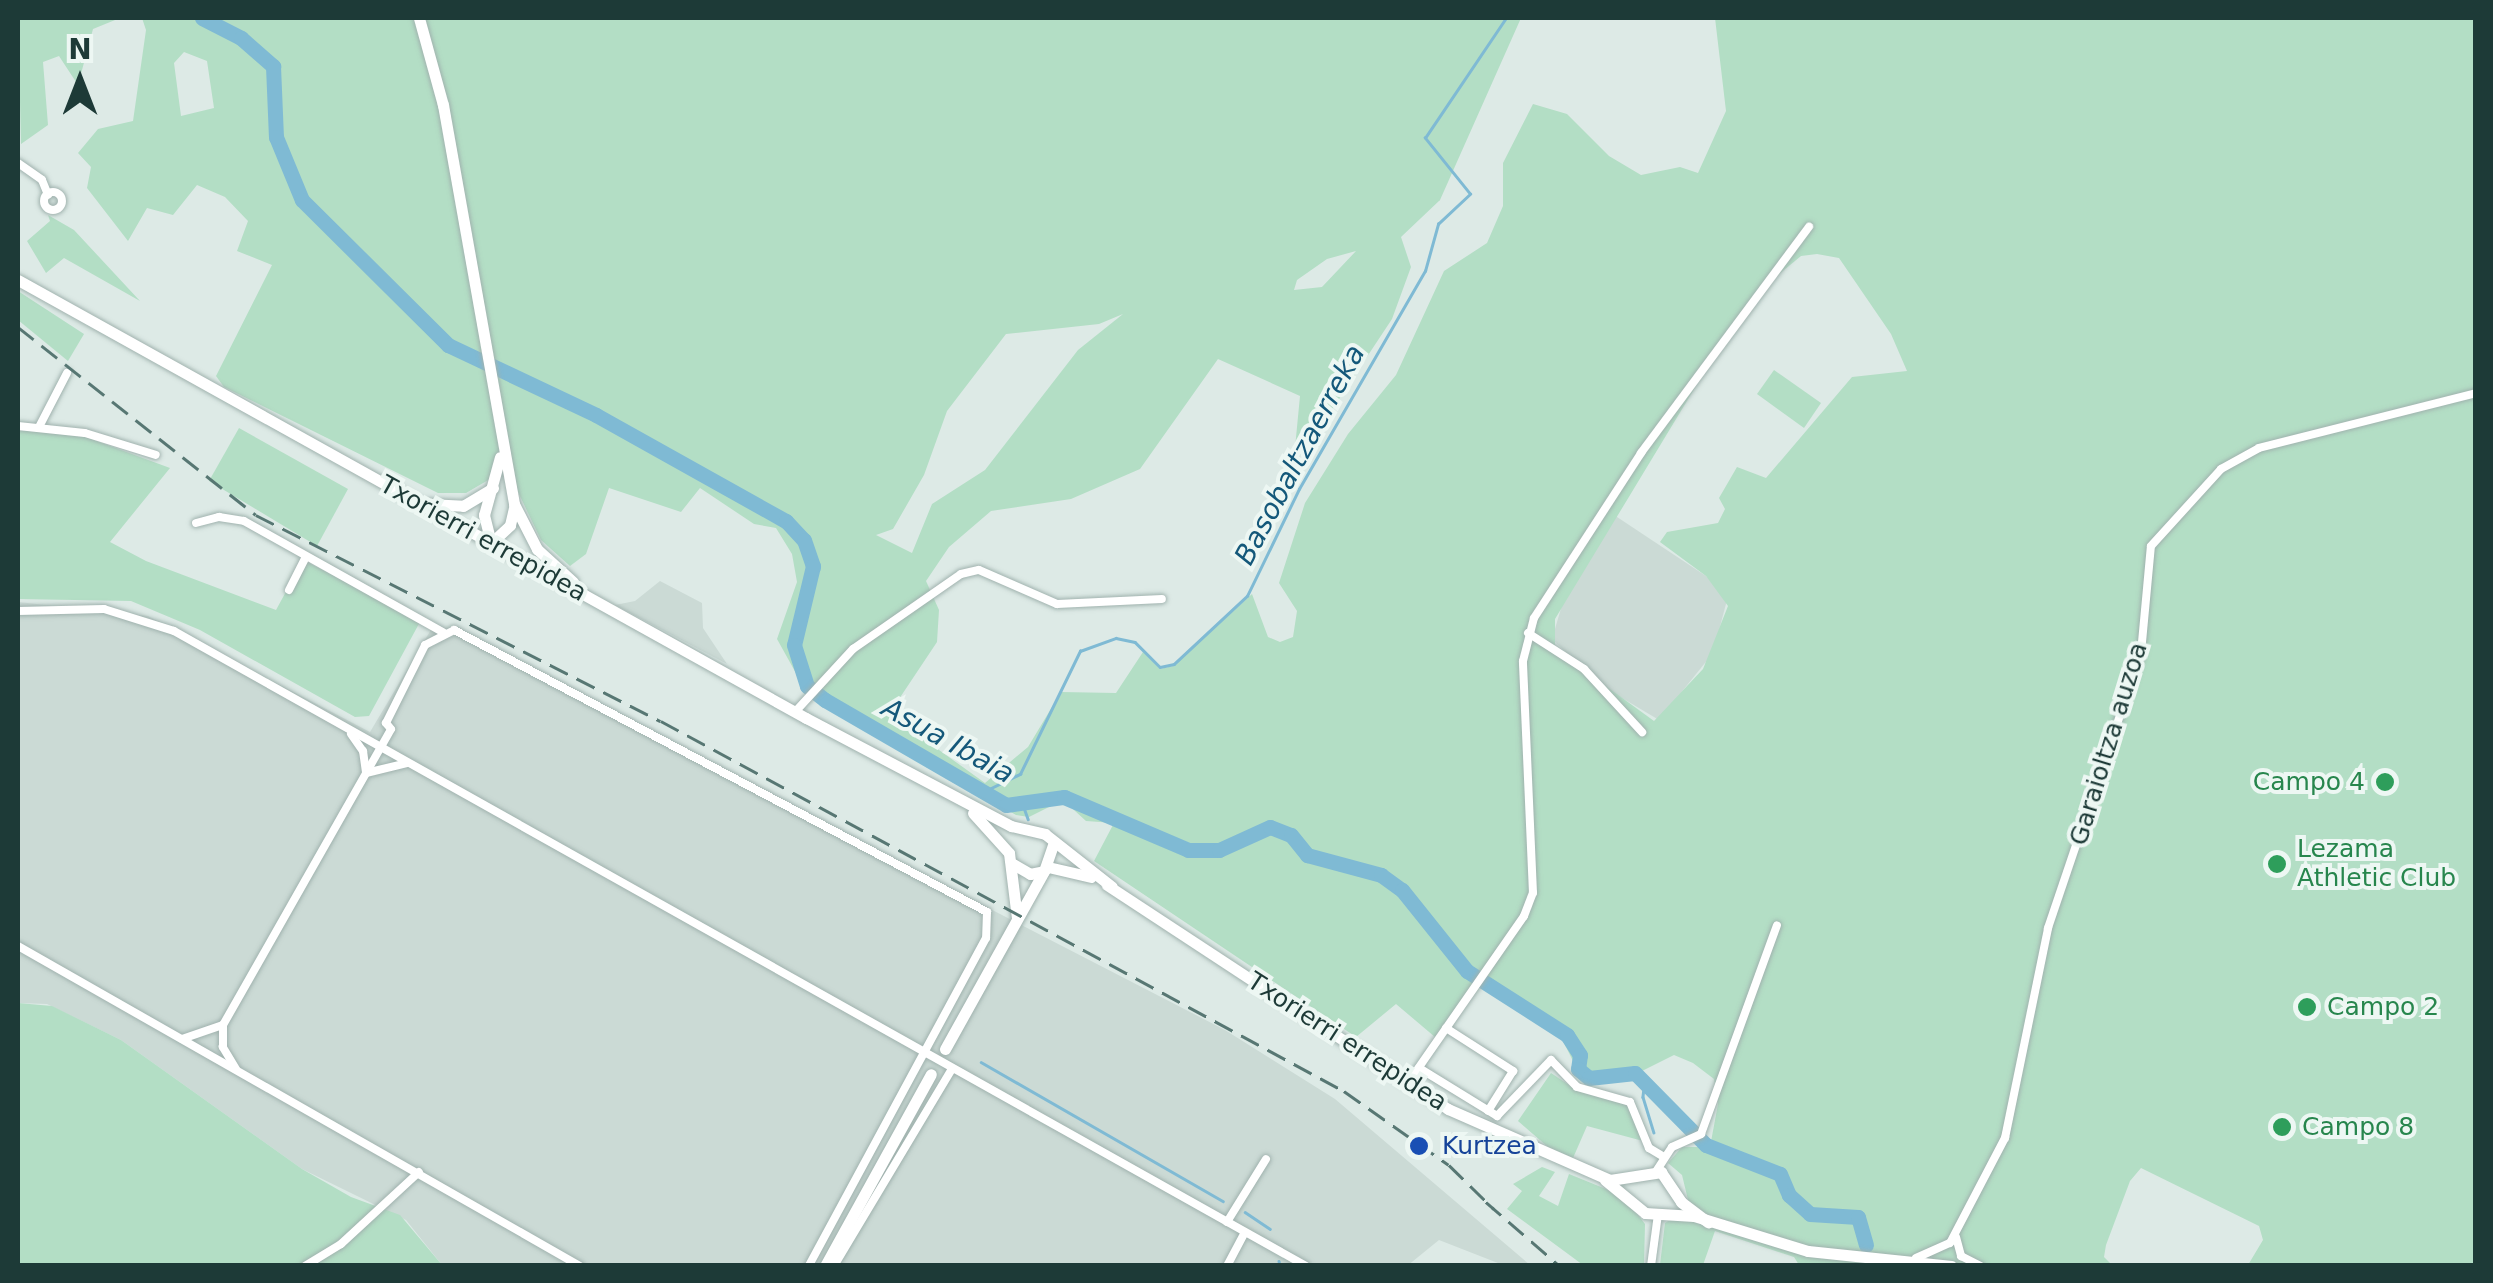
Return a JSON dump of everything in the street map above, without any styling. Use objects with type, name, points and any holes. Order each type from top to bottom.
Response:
[{"type":"street","points":[[418,18],[440,92],[501,448],[503,484],[555,568],[624,617]]},
{"type":"street","points":[[18,163],[34,172],[48,194]]},
{"type":"street","points":[[1408,1084],[1486,972],[1533,893],[1523,661],[1528,634],[1578,544],[1809,227]]},
{"type":"street","name":"Txorierri errepidea","points":[[18,280],[795,712],[949,795],[1024,831],[1044,834],[1053,845],[1112,887],[1408,1084],[1484,1129],[1594,1174],[1626,1181],[1657,1170]]},
{"type":"street","points":[[39,428],[66,373]]},
{"type":"street","name":"Garaioltza auzoa","points":[[1951,1247],[2006,1138],[2048,928],[2141,653],[2151,546],[2220,470],[2258,448],[2476,394]]},
{"type":"street","points":[[18,426],[84,432],[156,455]]},
{"type":"street","points":[[424,504],[471,504],[503,484]]},
{"type":"street","points":[[503,484],[484,515],[491,543],[510,525],[514,504]]},
{"type":"street","points":[[196,523],[219,516],[244,521],[443,632],[484,644],[980,905],[989,926],[986,938],[809,1266]]},
{"type":"street","points":[[289,590],[306,558]]},
{"type":"street","points":[[795,712],[816,685],[905,608],[961,574],[979,570],[1057,604],[1162,599]]},
{"type":"street","points":[[18,611],[104,609],[148,619],[1306,1266]]},
{"type":"street","points":[[208,1054],[391,729],[386,723],[425,646],[443,632]]},
{"type":"street","points":[[1528,634],[1584,668],[1642,732]]},
{"type":"street","points":[[349,730],[363,751],[366,773]]},
{"type":"street","points":[[366,773],[409,762]]},
{"type":"street","name":"Txorierri errepidea","points":[[949,795],[987,823],[1011,859],[1030,874],[1046,869],[1112,887]]},
{"type":"street","points":[[1016,921],[1011,859],[1024,831]]},
{"type":"street","points":[[945,1049],[1046,869],[1053,845]]},
{"type":"street","points":[[1708,1222],[1676,1196],[1672,1181],[1657,1170],[1664,1157],[1701,1134],[1777,925]]},
{"type":"street","points":[[18,946],[580,1266]]},
{"type":"street","points":[[1446,1028],[1512,1070],[1488,1111]]},
{"type":"street","points":[[182,1039],[217,1035]]},
{"type":"street","points":[[217,1035],[236,1069]]},
{"type":"street","points":[[1419,1068],[1497,1116],[1508,1112],[1551,1060],[1577,1087],[1630,1102],[1650,1148],[1664,1157]]},
{"type":"street","points":[[834,1266],[952,1069]]},
{"type":"street","points":[[825,1266],[932,1074]]},
{"type":"street","points":[[1227,1222],[1266,1159]]},
{"type":"street","points":[[306,1266],[341,1244],[419,1172]]},
{"type":"street","name":"Txorierri errepidea","points":[[1594,1174],[1656,1213]]},
{"type":"street","points":[[1632,1200],[1640,1175]]},
{"type":"street","points":[[1651,1266],[1656,1213],[1676,1196]]},
{"type":"street","points":[[1656,1213],[1708,1222],[1789,1247],[1894,1261],[1949,1265],[1951,1247]]},
{"type":"street","points":[[1227,1266],[1246,1232]]},
{"type":"street","points":[[1894,1261],[1951,1247],[1981,1266]]},
{"type":"shaded area","points":[[1614,515],[1706,576],[1727,600],[1713,653],[1659,720],[1602,686],[1552,639],[1565,595]]},
{"type":"shaded area","points":[[660,581],[702,603],[703,628],[727,664],[615,605],[635,601]]},
{"type":"shaded area","points":[[18,602],[148,616],[370,732],[435,623],[1225,1030],[1335,1099],[1530,1265],[1503,1265],[1439,1240],[1407,1266],[442,1265],[406,1220],[302,1169],[121,1040],[47,1004],[18,1003]]},
{"type":"green space","points":[[18,18],[120,18],[93,29],[78,85],[59,56],[43,62],[48,125],[21,144]]},
{"type":"green space","points":[[142,18],[1521,18],[1440,200],[1401,237],[1411,267],[1392,319],[1304,452],[1294,458],[1300,396],[1218,359],[1140,469],[1071,499],[991,511],[949,547],[926,581],[939,610],[937,642],[889,714],[985,783],[1028,747],[1061,692],[1116,693],[1143,652],[1160,669],[1173,666],[1252,594],[1268,637],[1280,642],[1293,637],[1297,611],[1279,583],[1305,503],[1348,434],[1396,375],[1444,271],[1487,243],[1503,206],[1503,163],[1533,104],[1567,114],[1609,156],[1641,175],[1680,167],[1698,173],[1726,111],[1715,18],[2475,18],[2475,1265],[2248,1265],[2263,1240],[2259,1226],[2141,1168],[2130,1181],[2106,1245],[2104,1257],[2112,1265],[1799,1265],[1794,1257],[1715,1231],[1703,1265],[1660,1265],[1665,1223],[1690,1208],[1682,1175],[1668,1163],[1682,1147],[1710,1147],[1718,1104],[1714,1079],[1693,1063],[1674,1055],[1624,1080],[1595,1079],[1573,1061],[1554,1023],[1479,980],[1435,1037],[1396,1004],[1356,1037],[1094,861],[1114,823],[1086,821],[1063,800],[1029,817],[1016,815],[807,693],[777,639],[797,582],[792,554],[776,528],[754,524],[700,488],[681,512],[609,488],[586,554],[570,566],[541,540],[507,469],[466,493],[438,493],[224,387],[216,376],[272,265],[237,251],[248,221],[225,197],[197,185],[173,215],[147,208],[128,241],[87,188],[91,167],[78,153],[98,129],[133,121],[146,30]],"holes":[[[184,52],[207,61],[214,108],[181,116],[174,63]],[[1356,251],[1322,287],[1294,290],[1297,280],[1327,259]],[[1801,256],[1839,258],[1891,334],[1907,371],[1852,377],[1766,478],[1737,467],[1719,498],[1725,509],[1718,523],[1667,532],[1660,542],[1706,576],[1728,606],[1703,669],[1654,721],[1555,649],[1555,619],[1716,353],[1766,285]],[[1123,314],[1078,350],[985,470],[932,504],[912,553],[876,535],[893,529],[924,475],[947,411],[1006,334],[1099,324]]]},
{"type":"green space","points":[[48,215],[74,230],[140,301],[64,258],[46,273],[27,241],[50,221]]},
{"type":"green space","points":[[18,291],[84,334],[68,361],[18,320]]},
{"type":"green space","points":[[1774,370],[1821,403],[1804,428],[1757,394]]},
{"type":"green space","points":[[239,428],[348,489],[317,546],[209,481]]},
{"type":"green space","points":[[18,430],[83,436],[170,468],[110,542],[146,561],[276,610],[300,566],[309,563],[421,620],[369,716],[355,717],[200,630],[131,601],[18,599]]},
{"type":"green space","points":[[18,1003],[52,1006],[121,1040],[302,1169],[351,1197],[400,1215],[442,1265],[18,1266]]},
{"type":"green space","points":[[1551,1073],[1578,1091],[1622,1102],[1633,1111],[1643,1141],[1587,1126],[1573,1158],[1548,1147],[1518,1121]]},
{"type":"green space","points":[[1542,1167],[1555,1172],[1539,1196],[1558,1206],[1569,1174],[1623,1196],[1645,1224],[1644,1265],[1583,1265],[1507,1209],[1522,1191],[1513,1184]]},
{"type":"waterway","name":"Asua Ibaia","points":[[202,18],[241,38],[273,66],[276,137],[302,200],[448,345],[596,415],[786,521],[804,540],[813,566],[794,645],[807,686],[825,700],[1006,805],[1064,797],[1188,850],[1219,850],[1270,827],[1291,835],[1307,855],[1381,875],[1402,890],[1467,971],[1567,1035],[1580,1055],[1578,1069],[1589,1078],[1635,1073],[1706,1145],[1780,1174],[1789,1195],[1810,1214],[1858,1217],[1866,1245]]},
{"type":"waterway","name":"Basobaltzaerreka","points":[[987,790],[1020,774],[1080,651],[1116,638],[1135,642],[1160,667],[1174,664],[1247,596],[1299,489],[1425,271],[1438,224],[1470,194],[1425,138],[1506,18]]},
{"type":"waterway","points":[[1023,805],[1028,819]]},
{"type":"waterway","points":[[981,1062],[1223,1201]]},
{"type":"waterway","points":[[1645,1080],[1643,1097],[1654,1132]]},
{"type":"waterway","points":[[1245,1212],[1270,1229]]},
{"type":"waterway","points":[[1279,1261],[1280,1266]]},
{"type":"railway","points":[[18,327],[256,515],[661,721],[1344,1091],[1449,1165],[1494,1209]]},
{"type":"railway","points":[[1486,1202],[1560,1266]]},
{"type":"place","name":"Campo 4","points":[[2385,782]]},
{"type":"place","name":"Lezama Athletic Club","points":[[2277,864]]},
{"type":"place","name":"Campo 2","points":[[2307,1007]]},
{"type":"place","name":"Campo 8","points":[[2282,1127]]},
{"type":"place","name":"Kurtzea","points":[[1419,1146]]}]
